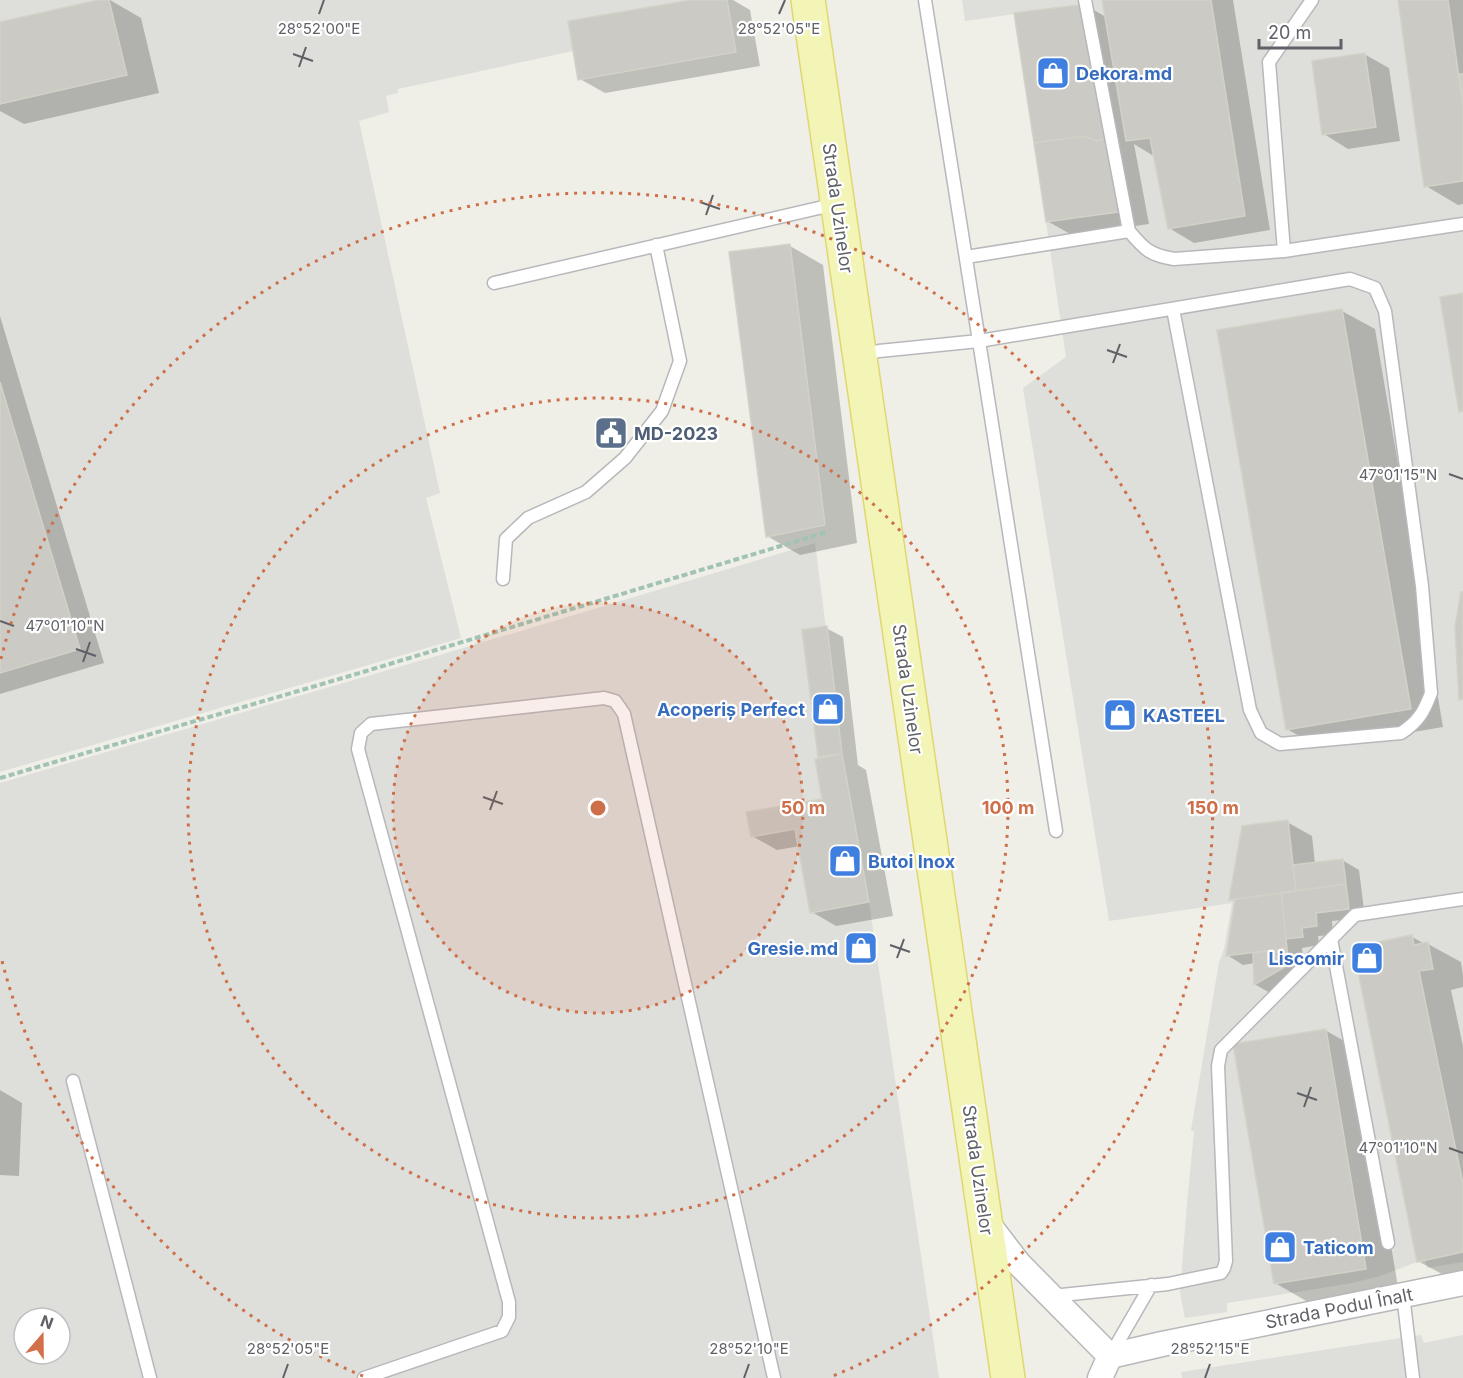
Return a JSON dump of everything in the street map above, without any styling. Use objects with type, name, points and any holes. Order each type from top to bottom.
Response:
[{"type":"main road","name":"Strada Uzinelor","points":[[808,0],[1008,1378]]},
{"type":"street","points":[[984,1218],[1018,1264],[1050,1296],[1105,1367]]},
{"type":"street","name":"Strada Podul Înalt","points":[[1105,1367],[1162,1344],[1463,1283]]},
{"type":"lane","points":[[925,0],[1056,831]]},
{"type":"lane","points":[[1085,0],[1129,231],[1141,245],[1156,256],[1174,259],[1284,251],[1463,224]]},
{"type":"lane","points":[[1284,251],[1269,62],[1312,0]]},
{"type":"lane","points":[[494,283],[837,203]]},
{"type":"lane","points":[[966,257],[1129,231]]},
{"type":"lane","points":[[503,579],[506,539],[528,518],[586,492],[625,458],[662,411],[680,361],[656,245]]},
{"type":"lane","points":[[859,355],[979,341],[1350,279],[1375,288],[1385,310],[1422,585],[1431,693],[1425,710],[1413,726],[1401,733],[1280,744],[1261,732],[1250,710],[1173,309]]},
{"type":"lane","points":[[364,1378],[502,1331],[510,1317],[509,1302],[358,749],[361,733],[371,724],[604,698],[615,701],[624,714],[774,1378]]},
{"type":"lane","points":[[1050,1296],[1168,1284],[1221,1273],[1226,1255],[1218,1066],[1221,1050],[1355,915],[1463,899]]},
{"type":"lane","points":[[1331,939],[1388,1243]]},
{"type":"lane","points":[[73,1081],[150,1378]]},
{"type":"lane","points":[[1105,1367],[1151,1285]]},
{"type":"lane","points":[[1403,1295],[1413,1378]]},
{"type":"path","points":[[0,778],[827,532]]},
{"type":"shaded area","points":[[0,0],[691,0],[568,21],[573,51],[398,89],[398,93],[386,96],[389,112],[359,121],[440,493],[426,498],[461,638],[0,772]]},
{"type":"shaded area","points":[[962,0],[1463,0],[1463,1262],[1427,1268],[1425,1259],[1377,1277],[1227,1303],[1227,1312],[1185,1318],[1180,1292],[1194,1132],[1191,1130],[1219,962],[1224,949],[1232,903],[1109,921],[1023,388],[1066,357],[1046,222],[1125,211],[1086,4],[965,21]]},
{"type":"shaded area","points":[[815,543],[842,754],[869,902],[939,1378],[0,1378],[0,783]]},
{"type":"shaded area","points":[[1421,1335],[1424,1343],[1463,1335],[1463,1378],[1182,1378],[1181,1372]]},
{"type":"building","points":[[98,0],[109,0],[127,75],[0,104],[0,22]]},
{"type":"building","points":[[691,0],[727,0],[736,52],[578,80],[568,21]]},
{"type":"building","points":[[1102,0],[1211,0],[1245,216],[1168,229],[1150,138],[1126,141]]},
{"type":"building","points":[[1398,0],[1448,0],[1463,106],[1463,181],[1424,187]]},
{"type":"building","points":[[1086,4],[1111,137],[1096,141],[1084,136],[1034,143],[1014,13]]},
{"type":"building","points":[[1365,53],[1376,127],[1322,135],[1312,61]]},
{"type":"building","points":[[1459,74],[1463,74],[1463,106]]},
{"type":"building","points":[[1084,136],[1096,141],[1111,137],[1125,211],[1046,222],[1034,143]]},
{"type":"building","points":[[790,244],[825,525],[766,537],[729,252]]},
{"type":"building","points":[[1463,293],[1463,411],[1459,412],[1440,297]]},
{"type":"building","points":[[1342,309],[1411,709],[1286,730],[1217,330]]},
{"type":"building","points":[[0,382],[80,649],[0,673]]},
{"type":"building","points":[[1461,592],[1463,592],[1463,699],[1459,700],[1455,627]]},
{"type":"building","points":[[827,626],[842,754],[818,757],[802,630]]},
{"type":"building","points":[[842,754],[869,902],[810,913],[795,829],[751,837],[746,812],[822,799],[815,759]]},
{"type":"building","points":[[1288,820],[1296,891],[1229,900],[1242,826]]},
{"type":"building","points":[[1343,859],[1346,884],[1296,891],[1293,865]]},
{"type":"building","points":[[1346,884],[1349,909],[1316,913],[1317,926],[1302,928],[1303,937],[1286,939],[1281,893]]},
{"type":"building","points":[[1281,893],[1287,948],[1226,956],[1235,899]]},
{"type":"building","points":[[1412,935],[1414,945],[1428,942],[1433,969],[1419,971],[1463,1184],[1463,1252],[1417,1262],[1353,947]]},
{"type":"building","points":[[1287,948],[1288,965],[1254,985],[1253,953]]},
{"type":"building","points":[[1326,1029],[1366,1269],[1274,1284],[1233,1044]]},
{"type":"place","name":"Dekora.md","points":[[1053,73]]},
{"type":"place","name":"MD-2023","points":[[611,433]]},
{"type":"place","name":"Acoperiș Perfect","points":[[828,709]]},
{"type":"place","name":"KASTEEL","points":[[1120,715]]},
{"type":"place","name":"Butoi Inox","points":[[845,861]]},
{"type":"place","name":"Gresie.md","points":[[861,948]]},
{"type":"place","name":"Liscomir","points":[[1367,958]]},
{"type":"place","name":"Taticom","points":[[1280,1247]]}]
